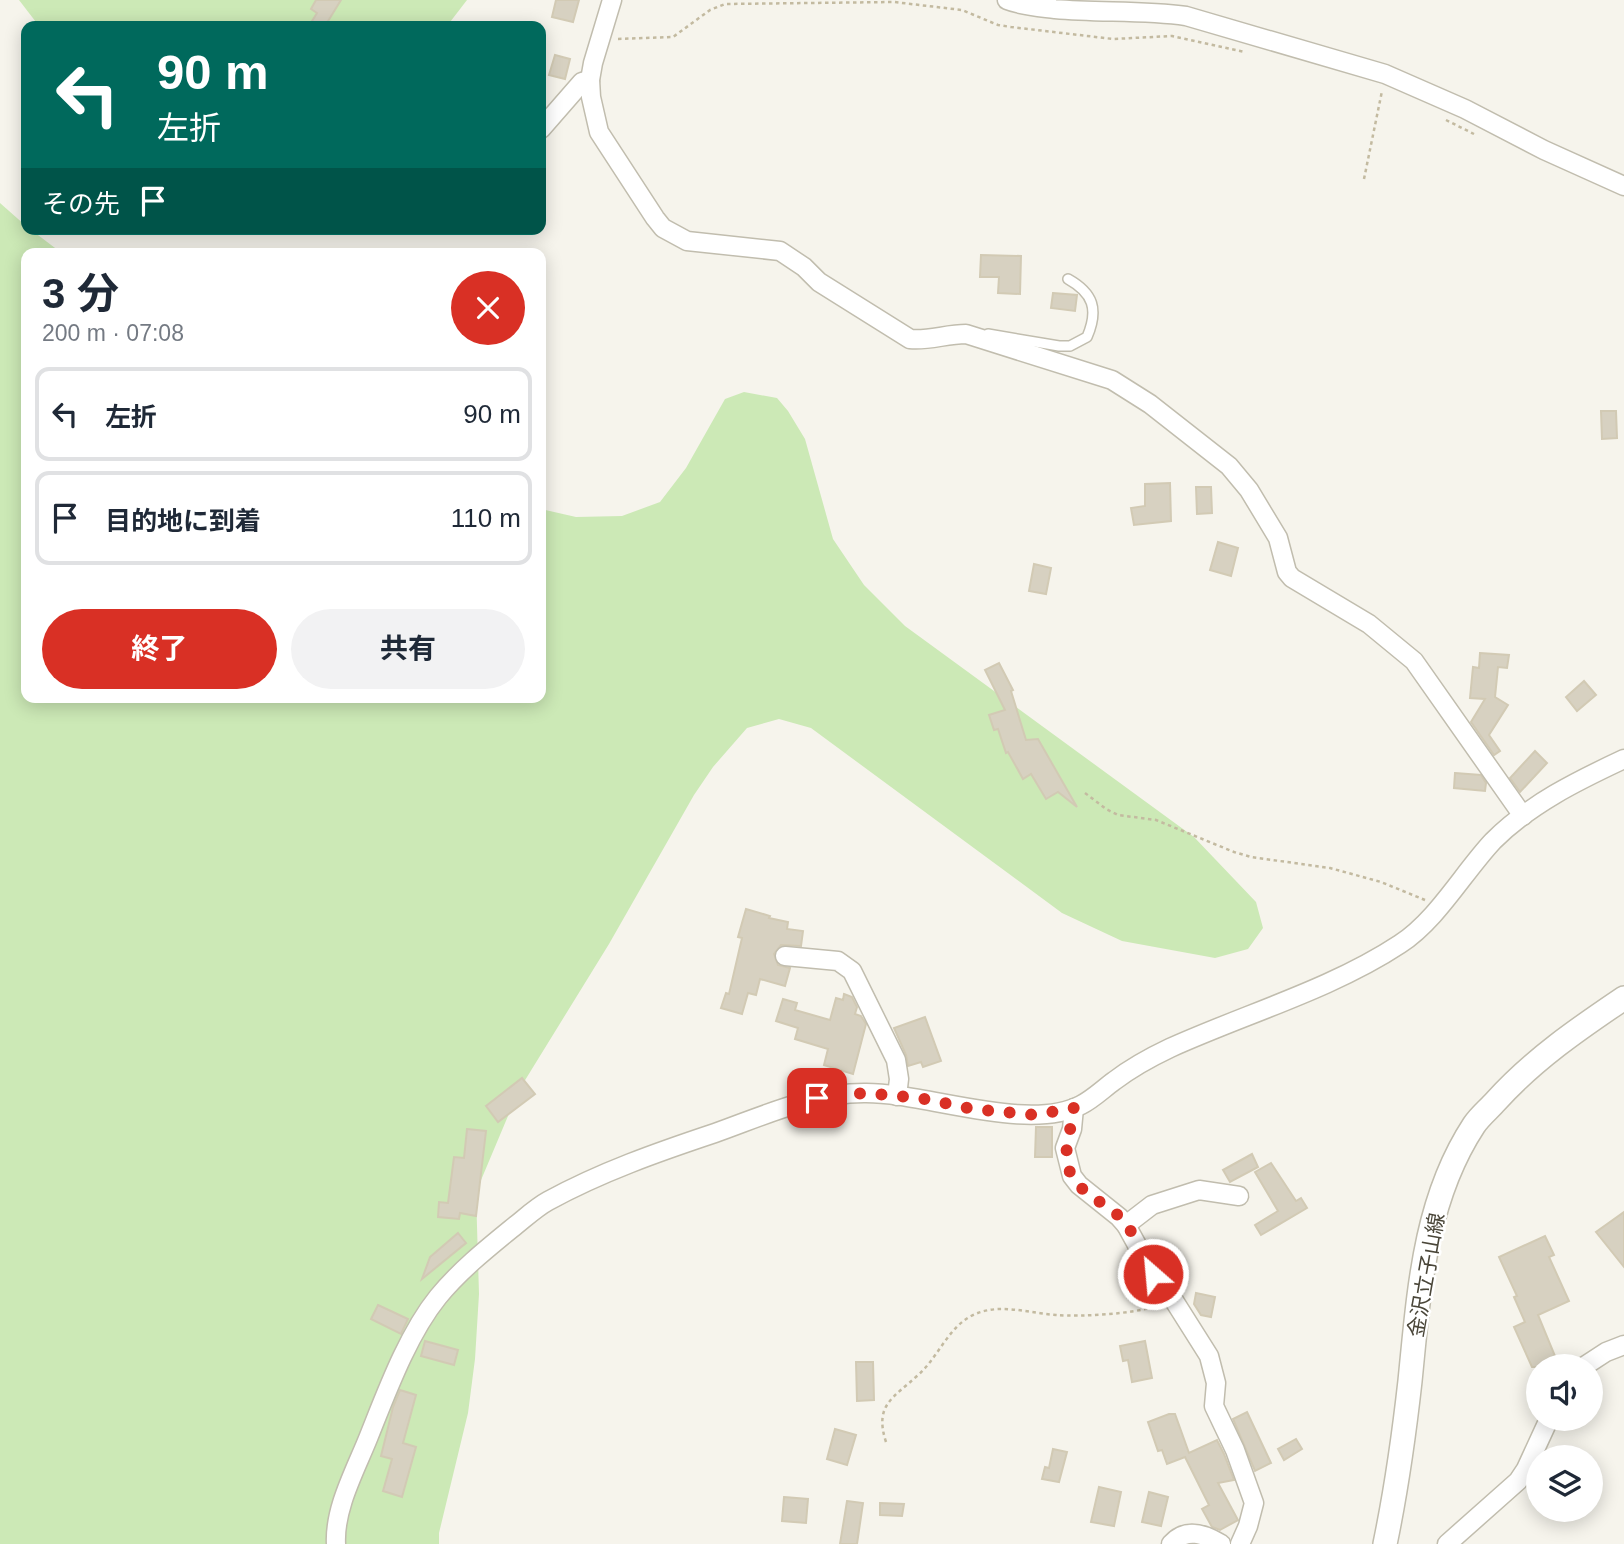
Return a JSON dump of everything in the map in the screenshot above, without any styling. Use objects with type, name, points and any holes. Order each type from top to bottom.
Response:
[{"type":"street","points":[[612,0],[590,80],[599,132],[642,201],[663,228],[687,241],[780,251],[804,267],[819,282],[909,339],[924,340],[956,334],[977,337],[1112,380],[1150,404],[1229,466],[1249,489],[1278,538],[1287,572],[1292,578],[1369,624],[1414,661],[1523,816]]},
{"type":"street","points":[[1007,0],[1028,6],[1186,16],[1385,74],[1465,109],[1544,150],[1624,186]]},
{"type":"street","points":[[546,123],[582,82],[590,80]]},
{"type":"street","points":[[336,1544],[335,1530],[344,1501],[376,1418],[412,1338],[437,1298],[482,1252],[545,1202],[634,1161],[817,1098],[864,1093],[1035,1115],[1084,1104],[1130,1070],[1166,1050],[1357,969],[1404,941],[1496,838],[1523,816],[1572,785],[1624,759]]},
{"type":"street","points":[[785,956],[838,961],[852,971],[894,1054],[899,1079],[897,1096]]},
{"type":"street","name":"金沢立子山線","points":[[1385,1544],[1406,1409],[1420,1281],[1428,1233],[1444,1184],[1475,1124],[1519,1075],[1571,1034],[1624,998]]},
{"type":"street","points":[[1074,1108],[1072,1129],[1065,1148],[1072,1176],[1126,1225],[1153,1274],[1173,1299],[1209,1356],[1216,1383],[1214,1406],[1235,1450],[1253,1498],[1248,1526],[1240,1544]]},
{"type":"street","points":[[1126,1225],[1152,1205],[1199,1190],[1239,1196]]},
{"type":"street","points":[[1603,1354],[1624,1345]]},
{"type":"street","points":[[1447,1544],[1518,1481],[1543,1431]]},
{"type":"street","points":[[1171,1544],[1184,1534],[1197,1533],[1222,1544]]},
{"type":"lane","points":[[977,337],[994,334],[1059,346],[1079,343],[1087,337],[1092,326],[1092,303],[1088,292],[1068,279]]},
{"type":"path","points":[[599,40],[673,37],[710,10],[725,4],[856,1],[950,8],[998,25],[1113,39],[1172,36],[1250,53]]},
{"type":"path","points":[[1364,179],[1385,74]]},
{"type":"path","points":[[1440,116],[1484,138]]},
{"type":"path","points":[[1085,793],[1118,815],[1156,820],[1251,857],[1330,868],[1363,877],[1411,894],[1437,907]]},
{"type":"path","points":[[886,1442],[881,1426],[888,1403],[933,1360],[957,1325],[971,1316],[986,1311],[1010,1309],[1086,1316],[1153,1307],[1173,1299]]},
{"type":"green space","points":[[19,0],[467,0],[451,21],[35,21]]},
{"type":"green space","points":[[0,203],[21,222],[21,235],[38,235],[55,248],[21,248],[21,703],[546,703],[546,510],[576,517],[622,516],[660,502],[686,468],[725,399],[744,392],[777,398],[788,411],[805,439],[833,539],[864,585],[905,626],[1194,837],[1256,902],[1263,928],[1248,949],[1215,958],[1122,941],[1062,913],[811,728],[779,719],[747,728],[713,767],[694,795],[609,944],[519,1090],[476,1192],[479,1294],[475,1359],[468,1413],[439,1533],[439,1544],[0,1544]]},
{"type":"building","points":[[316,0],[341,0],[328,21],[312,21],[317,13],[311,9]]},
{"type":"building","points":[[556,0],[579,0],[573,22],[552,17]]},
{"type":"building","points":[[555,55],[570,59],[565,79],[549,75]]},
{"type":"building","points":[[981,255],[1021,256],[1020,294],[998,293],[999,277],[980,277]]},
{"type":"building","points":[[1053,293],[1077,295],[1075,311],[1051,308]]},
{"type":"building","points":[[1601,411],[1616,411],[1617,438],[1602,439]]},
{"type":"building","points":[[1170,483],[1171,521],[1134,525],[1131,508],[1145,506],[1145,484]]},
{"type":"building","points":[[1196,487],[1211,487],[1212,513],[1197,514]]},
{"type":"building","points":[[1218,542],[1238,548],[1231,576],[1210,570]]},
{"type":"building","points":[[1034,564],[1051,568],[1046,594],[1029,591]]},
{"type":"building","points":[[1480,653],[1509,655],[1507,668],[1498,667],[1495,697],[1508,705],[1489,735],[1500,751],[1494,755],[1471,722],[1485,699],[1470,698],[1473,667],[1479,668]]},
{"type":"building","points":[[999,663],[1013,690],[1011,691],[1026,740],[1038,739],[1077,807],[1058,792],[1046,799],[1031,774],[1023,779],[1008,752],[1006,753],[998,729],[994,730],[989,715],[1005,710],[985,670]]},
{"type":"building","points":[[1584,681],[1596,695],[1577,711],[1566,697]]},
{"type":"building","points":[[1535,751],[1547,763],[1520,792],[1510,778]]},
{"type":"building","points":[[1455,773],[1481,775],[1486,783],[1485,791],[1454,788]]},
{"type":"building","points":[[746,909],[788,922],[787,929],[803,931],[801,946],[781,945],[774,954],[778,965],[790,968],[785,986],[760,979],[756,995],[748,993],[742,1014],[721,1008],[726,993],[729,994],[742,938],[738,937]]},
{"type":"building","points":[[844,994],[852,997],[857,1007],[855,1014],[861,1016],[866,1024],[853,1074],[824,1065],[828,1049],[795,1039],[798,1028],[776,1021],[783,999],[797,1003],[795,1010],[830,1020],[836,998],[843,1000]]},
{"type":"building","points":[[925,1017],[941,1061],[923,1067],[921,1062],[908,1066],[894,1028]]},
{"type":"building","points":[[522,1078],[535,1094],[498,1122],[486,1106]]},
{"type":"building","points":[[1036,1127],[1052,1127],[1052,1157],[1035,1157]]},
{"type":"building","points":[[467,1129],[486,1131],[476,1216],[460,1213],[459,1219],[438,1217],[439,1202],[448,1203],[454,1157],[464,1158]]},
{"type":"building","points":[[1252,1154],[1258,1167],[1230,1182],[1223,1170]]},
{"type":"building","points":[[1271,1163],[1296,1201],[1301,1198],[1307,1208],[1261,1235],[1255,1225],[1278,1211],[1255,1172]]},
{"type":"building","points":[[1624,1212],[1624,1267],[1596,1232]]},
{"type":"building","points":[[458,1233],[466,1243],[422,1279],[430,1257]]},
{"type":"building","points":[[1545,1236],[1554,1255],[1549,1257],[1569,1301],[1538,1315],[1554,1354],[1526,1354],[1514,1327],[1525,1322],[1514,1297],[1517,1296],[1499,1257]]},
{"type":"building","points":[[1196,1293],[1215,1297],[1211,1317],[1201,1315],[1194,1304]]},
{"type":"building","points":[[378,1305],[408,1319],[401,1334],[371,1319]]},
{"type":"building","points":[[425,1341],[458,1350],[454,1365],[421,1356]]},
{"type":"building","points":[[1145,1341],[1152,1378],[1132,1382],[1128,1360],[1123,1361],[1120,1346]]},
{"type":"building","points":[[856,1362],[873,1362],[874,1400],[857,1401]]},
{"type":"building","points":[[400,1390],[416,1395],[403,1443],[416,1447],[402,1497],[383,1491],[392,1459],[381,1456]]},
{"type":"building","points":[[1247,1412],[1271,1463],[1255,1471],[1233,1419]]},
{"type":"building","points":[[1175,1414],[1189,1453],[1217,1440],[1224,1454],[1234,1480],[1218,1483],[1238,1520],[1220,1530],[1212,1527],[1202,1509],[1209,1505],[1185,1457],[1167,1464],[1162,1450],[1158,1451],[1148,1422]]},
{"type":"building","points":[[835,1429],[856,1435],[847,1465],[827,1459]]},
{"type":"building","points":[[1296,1439],[1302,1449],[1284,1460],[1278,1449]]},
{"type":"building","points":[[1053,1449],[1067,1452],[1059,1482],[1042,1479],[1045,1467],[1049,1468]]},
{"type":"building","points":[[1099,1487],[1121,1492],[1114,1526],[1091,1522]]},
{"type":"building","points":[[1149,1492],[1168,1497],[1161,1526],[1142,1522]]},
{"type":"building","points":[[784,1497],[808,1499],[806,1523],[782,1521]]},
{"type":"building","points":[[847,1501],[863,1503],[857,1544],[840,1544]]},
{"type":"building","points":[[880,1503],[904,1504],[902,1516],[880,1515]]},
{"type":"route","points":[[817,1098],[864,1093],[920,1098],[973,1109],[1035,1115],[1074,1108],[1072,1129],[1065,1148],[1072,1176],[1126,1225],[1153,1274]]}]
